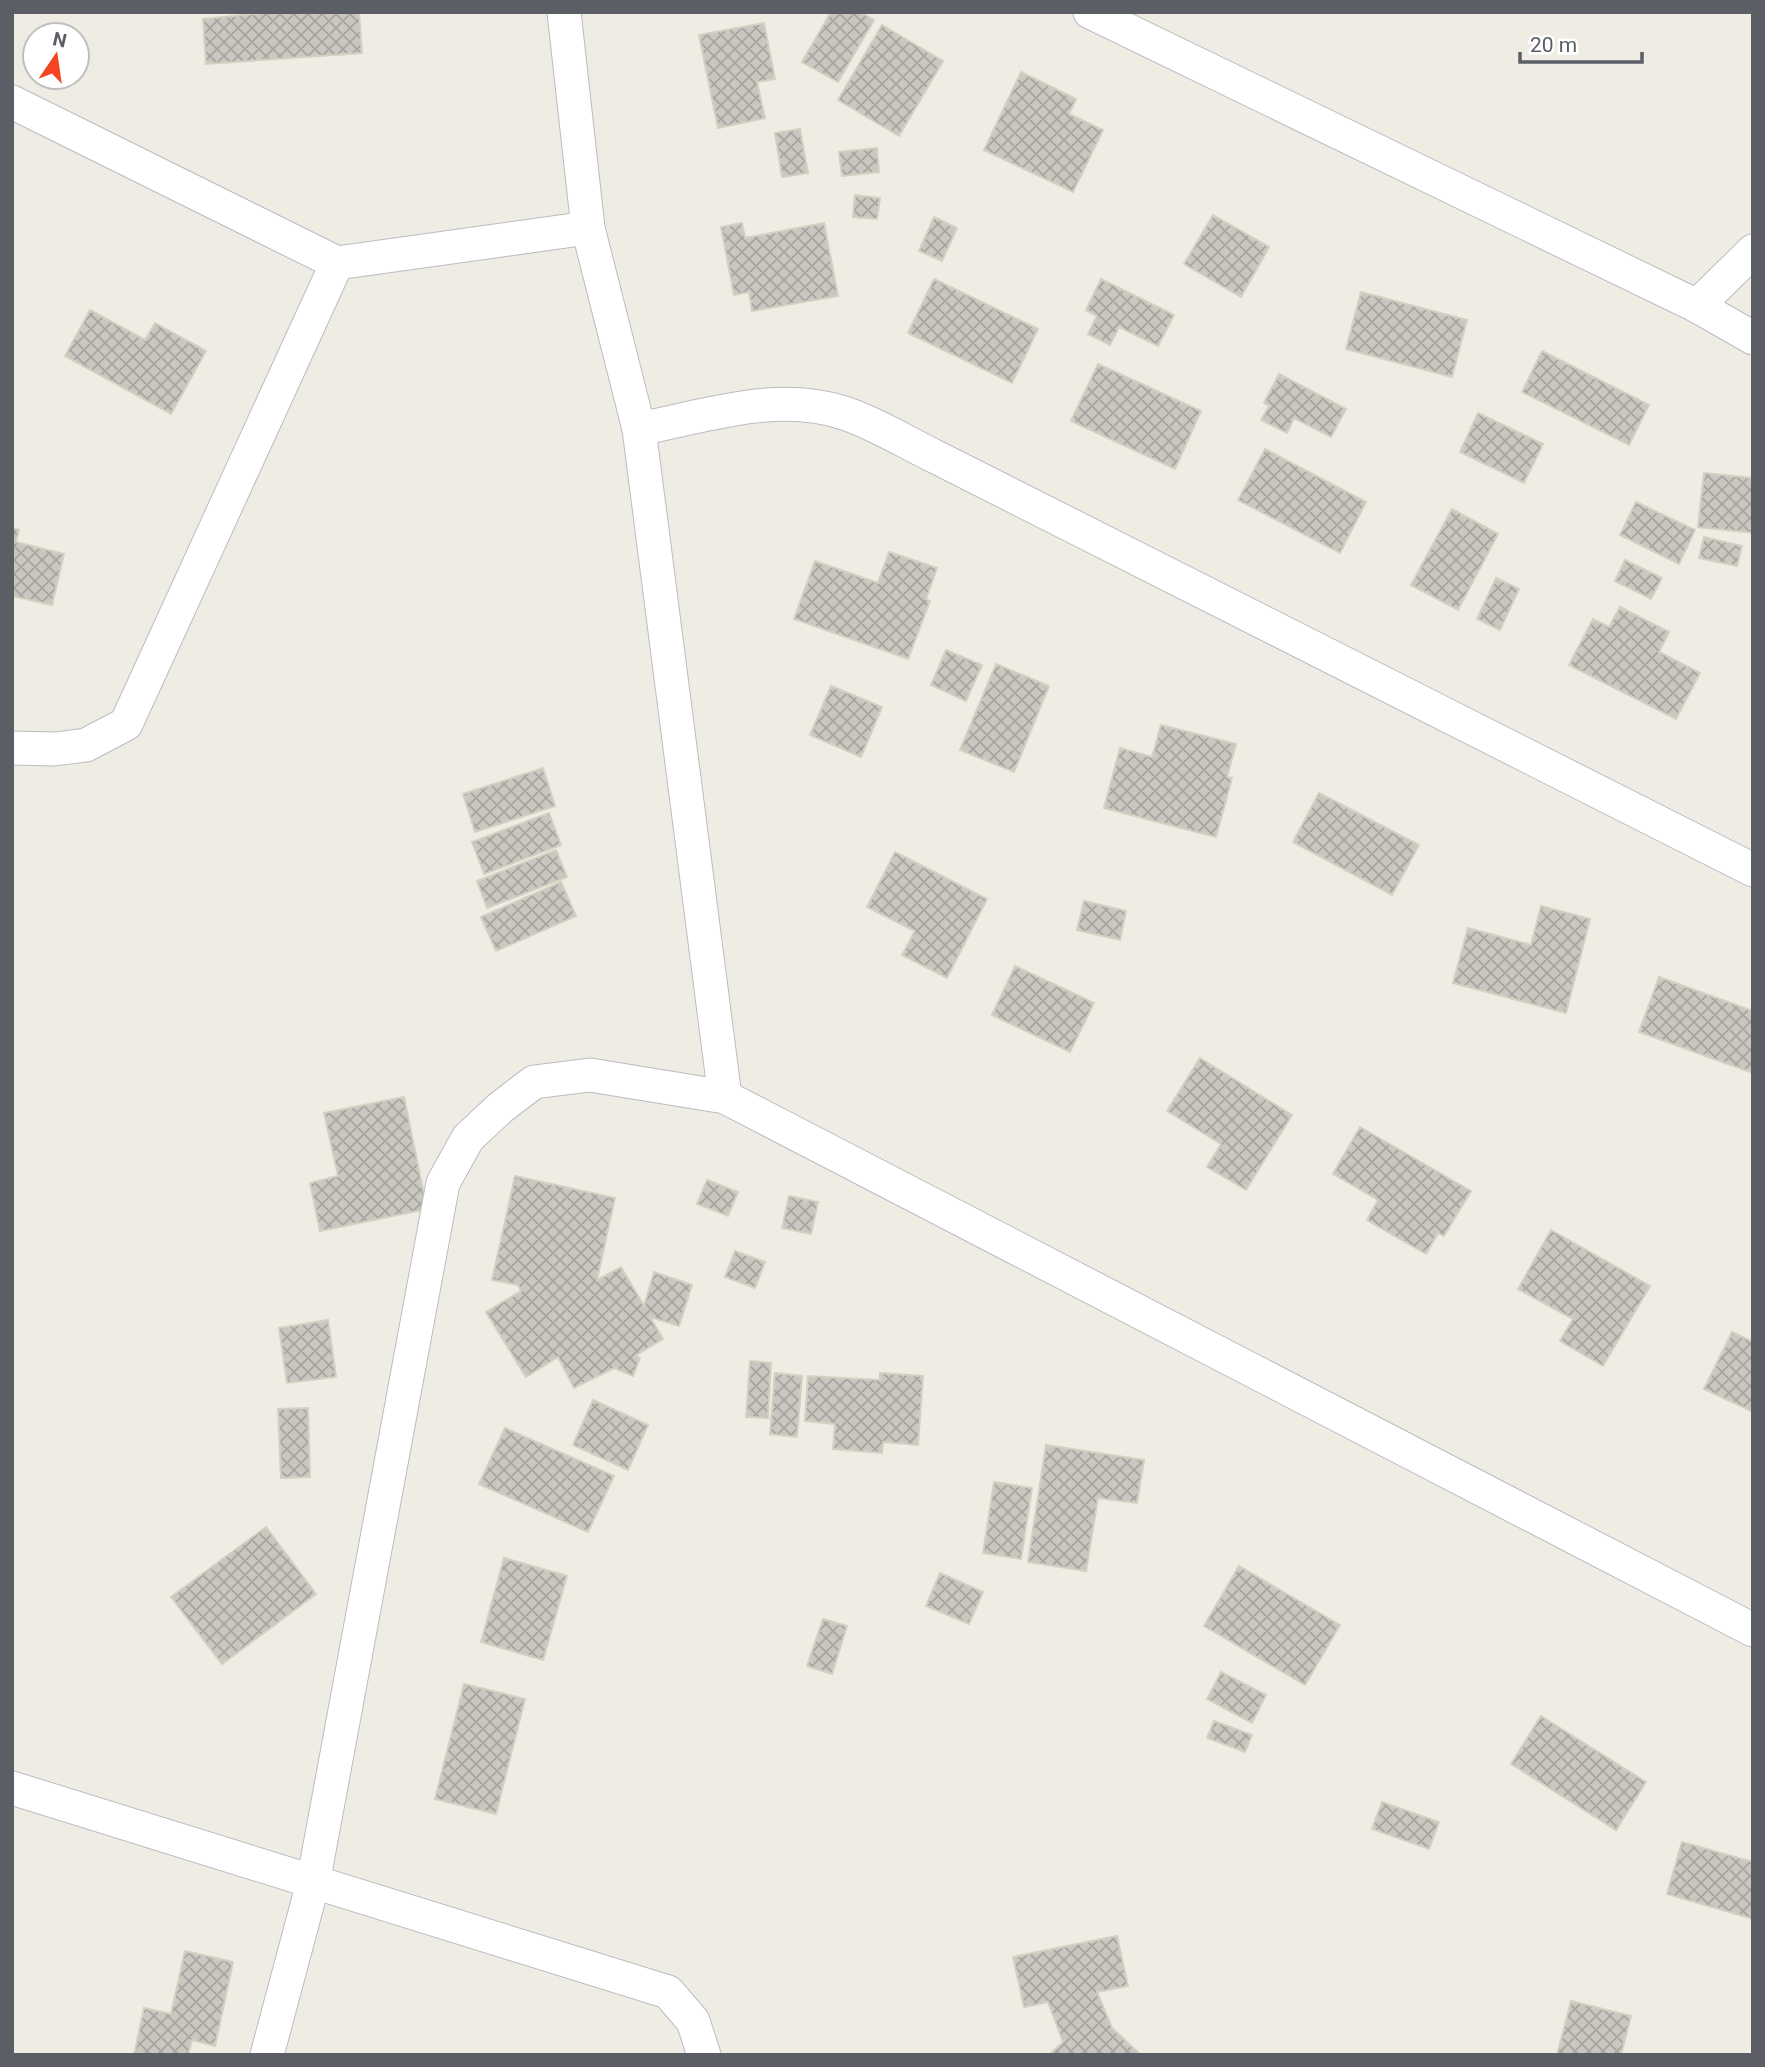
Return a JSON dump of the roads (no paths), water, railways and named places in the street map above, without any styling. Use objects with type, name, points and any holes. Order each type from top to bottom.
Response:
[{"type":"street","points":[[564,12],[588,228],[639,429],[725,1097]]},
{"type":"street","points":[[1090,12],[1697,306],[1753,338]]},
{"type":"street","points":[[12,102],[337,264],[588,228]]},
{"type":"street","points":[[1697,306],[1753,251]]},
{"type":"street","points":[[12,748],[55,749],[86,745],[126,724],[337,264]]},
{"type":"street","points":[[639,429],[763,404],[803,404],[845,413],[1753,870]]},
{"type":"street","points":[[267,2055],[313,1884],[443,1183],[468,1138],[500,1108],[534,1082],[590,1075],[725,1097],[1753,1630]]},
{"type":"street","points":[[12,1788],[313,1884],[668,1992],[693,2021],[704,2055]]}]
